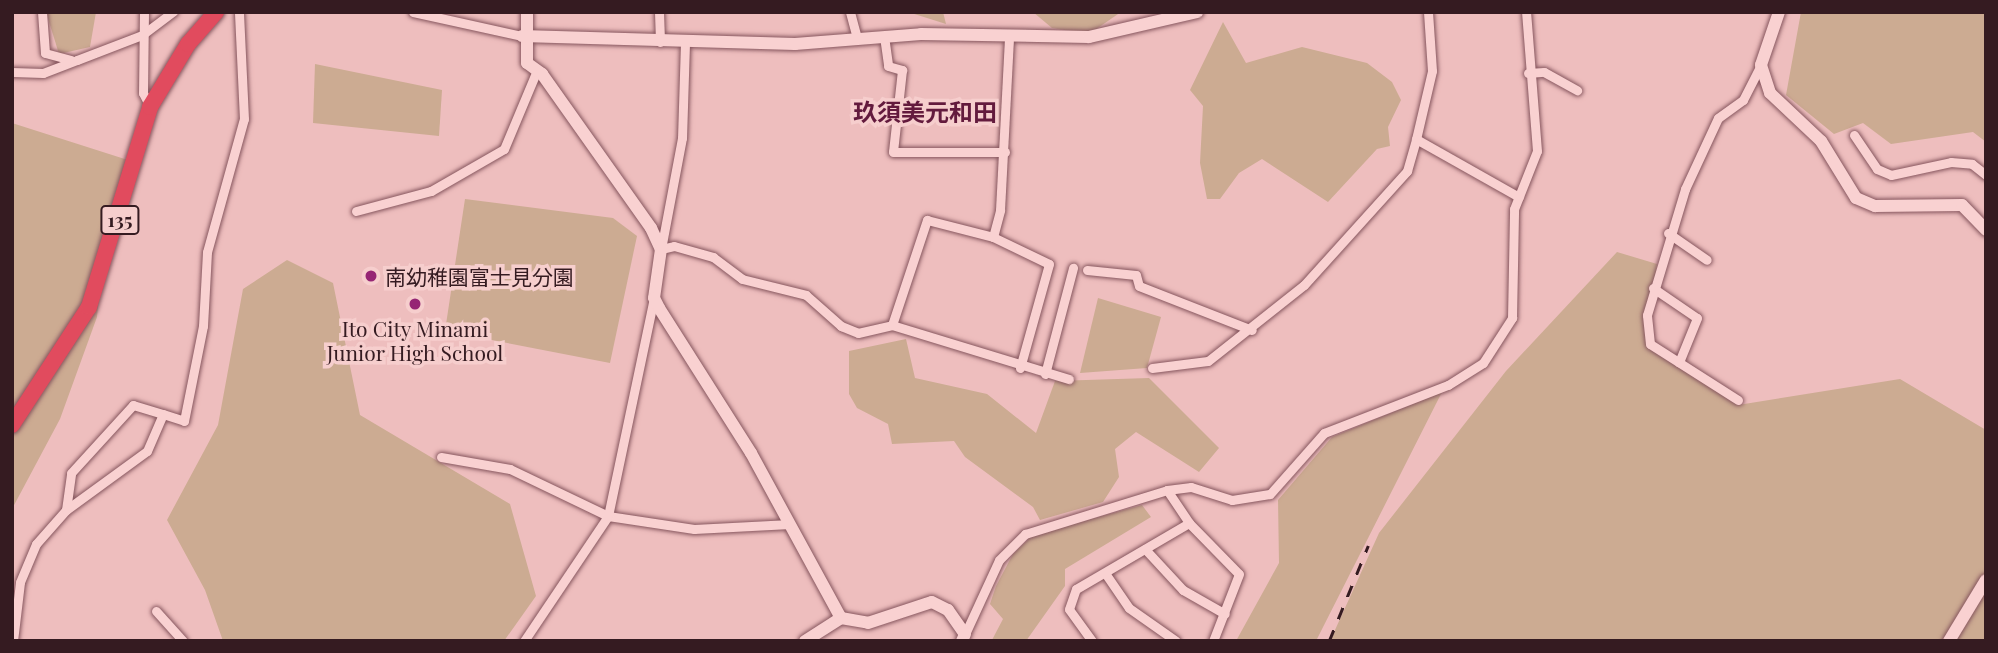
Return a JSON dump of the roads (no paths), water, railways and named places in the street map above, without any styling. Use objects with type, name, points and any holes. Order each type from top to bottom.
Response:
[{"type":"highway","name":"135","points":[[12,425],[89,307],[150,107],[188,44],[216,12]]},
{"type":"street","points":[[42,12],[45,53],[77,61]]},
{"type":"street","points":[[144,12],[142,93],[150,107]]},
{"type":"street","points":[[12,72],[43,73],[77,61],[142,35],[173,12]]},
{"type":"street","points":[[65,510],[71,473],[133,405],[184,421],[203,326],[207,252],[244,118],[239,12]]},
{"type":"street","points":[[413,12],[522,36],[685,43],[884,36],[1089,37],[1196,12]]},
{"type":"street","points":[[527,12],[522,36],[523,53],[661,249]]},
{"type":"street","points":[[659,12],[660,42]]},
{"type":"street","points":[[850,12],[857,38]]},
{"type":"street","points":[[1152,368],[1208,361],[1252,330],[1356,233],[1407,171],[1432,71],[1428,12]]},
{"type":"street","points":[[964,637],[999,560],[1025,534],[1167,490],[1191,486],[1232,500],[1270,494],[1324,433],[1472,374],[1512,318],[1511,234],[1518,197],[1537,151],[1528,74],[1527,12]]},
{"type":"street","points":[[1738,400],[1650,344],[1653,288],[1668,233],[1718,118],[1744,100],[1761,65],[1779,12]]},
{"type":"street","points":[[884,36],[888,66],[902,70],[893,152],[1005,152]]},
{"type":"street","points":[[993,237],[1005,152],[1009,37]]},
{"type":"street","points":[[524,641],[608,516],[654,298],[682,138],[685,43]]},
{"type":"street","points":[[1761,65],[1770,93],[1821,141],[1864,205],[1962,205],[1986,230]]},
{"type":"street","points":[[356,211],[431,191],[503,149],[537,70]]},
{"type":"street","points":[[1528,74],[1544,72],[1577,90]]},
{"type":"street","points":[[1854,135],[1877,169],[1891,174],[1951,162],[1972,164],[1986,175]]},
{"type":"street","points":[[1416,139],[1518,197]]},
{"type":"street","points":[[892,325],[927,220],[993,237],[1049,264],[1020,368]]},
{"type":"street","points":[[1668,233],[1707,260]]},
{"type":"street","points":[[661,249],[674,246],[713,257],[742,279],[806,295],[858,333],[892,325],[1020,368],[1069,379]]},
{"type":"street","points":[[1045,374],[1073,268]]},
{"type":"street","points":[[1087,270],[1136,275],[1139,286],[1252,330]]},
{"type":"street","points":[[1653,288],[1697,318],[1679,362]]},
{"type":"street","points":[[654,298],[790,524],[841,618]]},
{"type":"street","points":[[13,641],[27,557],[65,510],[147,451],[163,414]]},
{"type":"street","points":[[441,457],[510,469],[608,516],[694,529],[790,524]]},
{"type":"street","points":[[1167,490],[1189,523],[1239,574],[1213,641]]},
{"type":"street","points":[[1091,641],[1069,609],[1071,597],[1105,573],[1189,523]]},
{"type":"street","points":[[1145,549],[1183,590],[1225,614]]},
{"type":"street","points":[[1105,573],[1129,608],[1176,641]]},
{"type":"street","points":[[1949,641],[1986,580]]},
{"type":"street","points":[[805,641],[841,618],[868,623],[932,602],[948,610],[964,637]]},
{"type":"street","points":[[156,611],[183,641]]},
{"type":"railway","points":[[1329,641],[1368,546]]},
{"type":"place","name":"南幼稚園富士見分園","points":[[371,276]]},
{"type":"place","name":"Ito City Minami Junior High School","points":[[415,304]]},
{"type":"district","name":"玖須美元和田","points":[[925,112]]}]
